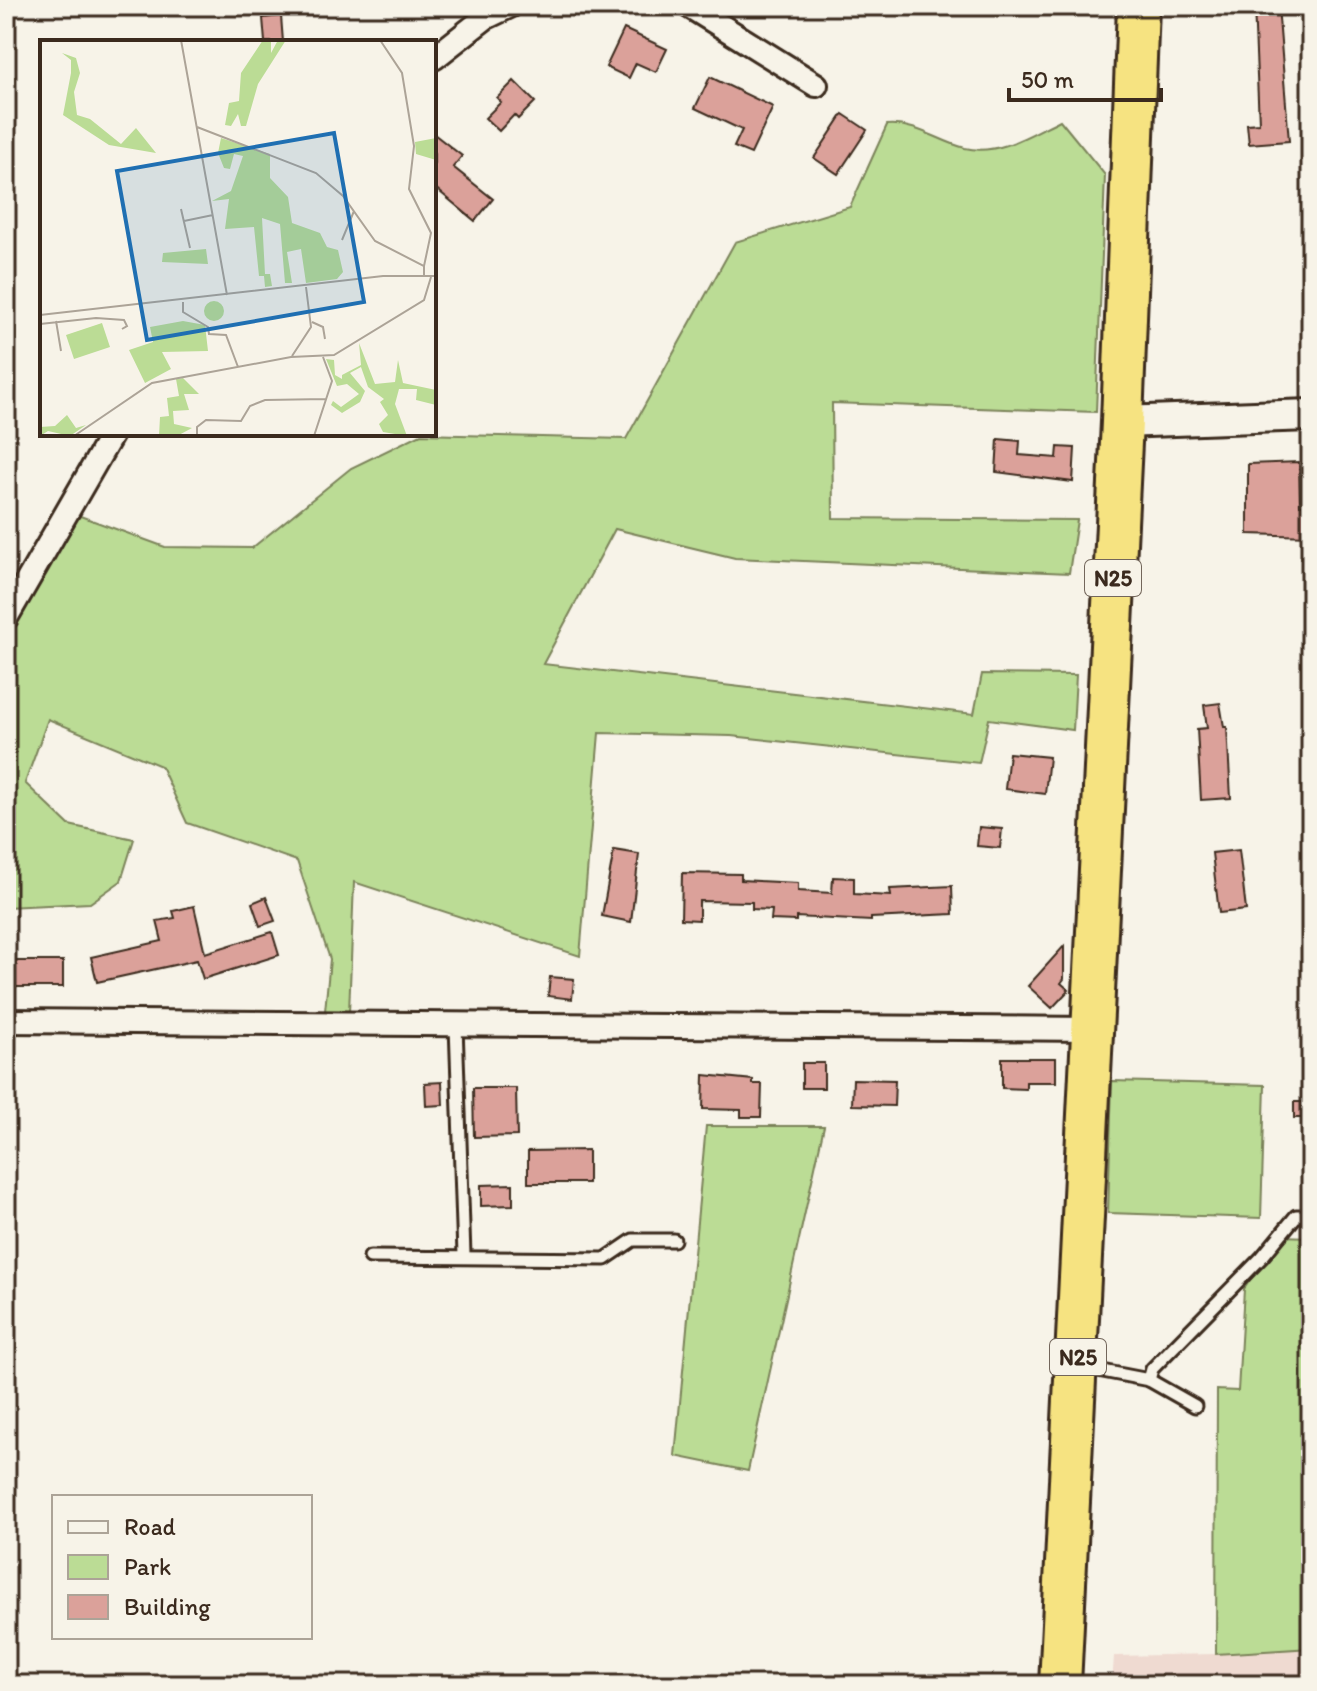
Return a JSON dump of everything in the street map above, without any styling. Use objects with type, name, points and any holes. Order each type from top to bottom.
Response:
[{"type":"highway","name":"N25","points":[[1060,1685],[1122,422],[1138,6]]},
{"type":"street","points":[[436,56],[485,18],[510,6]]},
{"type":"street","points":[[689,6],[816,85]]},
{"type":"street","points":[[1122,422],[1311,415]]},
{"type":"street","points":[[6,618],[111,436]]},
{"type":"street","points":[[6,1021],[1092,1029]]},
{"type":"lane","points":[[456,1026],[464,1255]]},
{"type":"lane","points":[[1149,1380],[1152,1369],[1262,1257],[1296,1216],[1311,1216]]},
{"type":"lane","points":[[370,1257],[464,1255],[605,1259],[633,1240],[674,1240]]},
{"type":"lane","points":[[1078,1366],[1149,1380],[1195,1406]]},
{"type":"shaded area","points":[[1311,1648],[1311,1685],[1112,1685],[1114,1656]]},
{"type":"green space","points":[[1060,120],[1105,175],[1096,412],[832,403],[833,518],[1077,520],[1069,573],[735,558],[615,529],[543,664],[974,714],[982,674],[1076,675],[1073,730],[989,719],[979,763],[731,736],[599,733],[580,956],[354,882],[349,1013],[325,1011],[330,959],[297,861],[187,823],[161,766],[48,719],[25,783],[69,825],[134,839],[121,881],[90,903],[6,907],[6,636],[72,513],[165,547],[252,548],[351,468],[417,436],[626,439],[735,242],[850,207],[887,125],[908,127],[955,145],[978,150],[1014,142]]},
{"type":"green space","points":[[1112,1081],[1265,1085],[1261,1218],[1108,1213]]},
{"type":"green space","points":[[706,1126],[824,1126],[748,1471],[675,1456]]},
{"type":"green space","points":[[1279,1236],[1311,1237],[1311,1648],[1216,1654],[1217,1390],[1238,1391],[1244,1289]]},
{"type":"building","points":[[1254,6],[1278,6],[1289,141],[1249,144],[1247,124],[1259,123]]},
{"type":"building","points":[[281,16],[283,40],[265,40],[263,18]]},
{"type":"building","points":[[624,29],[667,49],[656,72],[636,63],[629,78],[606,67]]},
{"type":"building","points":[[710,77],[773,107],[751,154],[734,147],[742,130],[695,108]]},
{"type":"building","points":[[514,81],[535,102],[518,119],[514,115],[499,131],[485,118],[501,102],[497,98]]},
{"type":"building","points":[[843,114],[867,130],[838,174],[814,158]]},
{"type":"building","points":[[436,136],[462,156],[453,167],[493,199],[475,221],[436,189]]},
{"type":"building","points":[[998,439],[1020,441],[1019,455],[1057,458],[1058,447],[1075,448],[1073,482],[996,472]]},
{"type":"building","points":[[1299,462],[1300,505],[1311,505],[1310,536],[1248,534],[1248,464]]},
{"type":"building","points":[[1220,703],[1224,727],[1227,727],[1231,798],[1201,800],[1197,729],[1207,728],[1204,705]]},
{"type":"building","points":[[1009,753],[1049,757],[1045,794],[1005,789]]},
{"type":"building","points":[[979,827],[1002,829],[1000,848],[977,846]]},
{"type":"building","points":[[614,850],[639,854],[631,922],[602,916]]},
{"type":"building","points":[[1239,850],[1246,910],[1219,913],[1212,853]]},
{"type":"building","points":[[682,873],[741,874],[741,880],[798,883],[798,891],[832,893],[833,877],[854,878],[854,894],[891,896],[890,889],[952,886],[953,914],[871,918],[871,921],[796,917],[796,921],[771,920],[772,910],[752,909],[752,902],[699,901],[699,920],[681,919]]},
{"type":"building","points":[[266,897],[275,921],[260,926],[252,903]]},
{"type":"building","points":[[194,906],[205,953],[272,932],[279,955],[203,979],[197,960],[97,982],[91,957],[162,941],[157,921],[175,918],[173,911]]},
{"type":"building","points":[[1064,946],[1064,979],[1061,983],[1069,990],[1052,1008],[1028,986]]},
{"type":"building","points":[[6,961],[63,961],[63,987],[6,987]]},
{"type":"building","points":[[550,977],[574,979],[572,999],[548,996]]},
{"type":"building","points":[[1002,1058],[1056,1058],[1056,1082],[1026,1082],[1026,1089],[1002,1088]]},
{"type":"building","points":[[802,1063],[824,1063],[824,1088],[802,1088]]},
{"type":"building","points":[[704,1075],[753,1080],[753,1084],[762,1084],[761,1117],[741,1117],[741,1110],[703,1109]]},
{"type":"building","points":[[853,1079],[895,1080],[894,1106],[852,1105]]},
{"type":"building","points":[[442,1082],[443,1105],[426,1106],[425,1083]]},
{"type":"building","points":[[473,1088],[516,1088],[517,1136],[474,1137]]},
{"type":"building","points":[[1294,1102],[1311,1102],[1311,1118],[1294,1118]]},
{"type":"building","points":[[588,1150],[588,1183],[528,1183],[528,1151]]},
{"type":"building","points":[[513,1184],[513,1205],[481,1206],[481,1185]]}]
